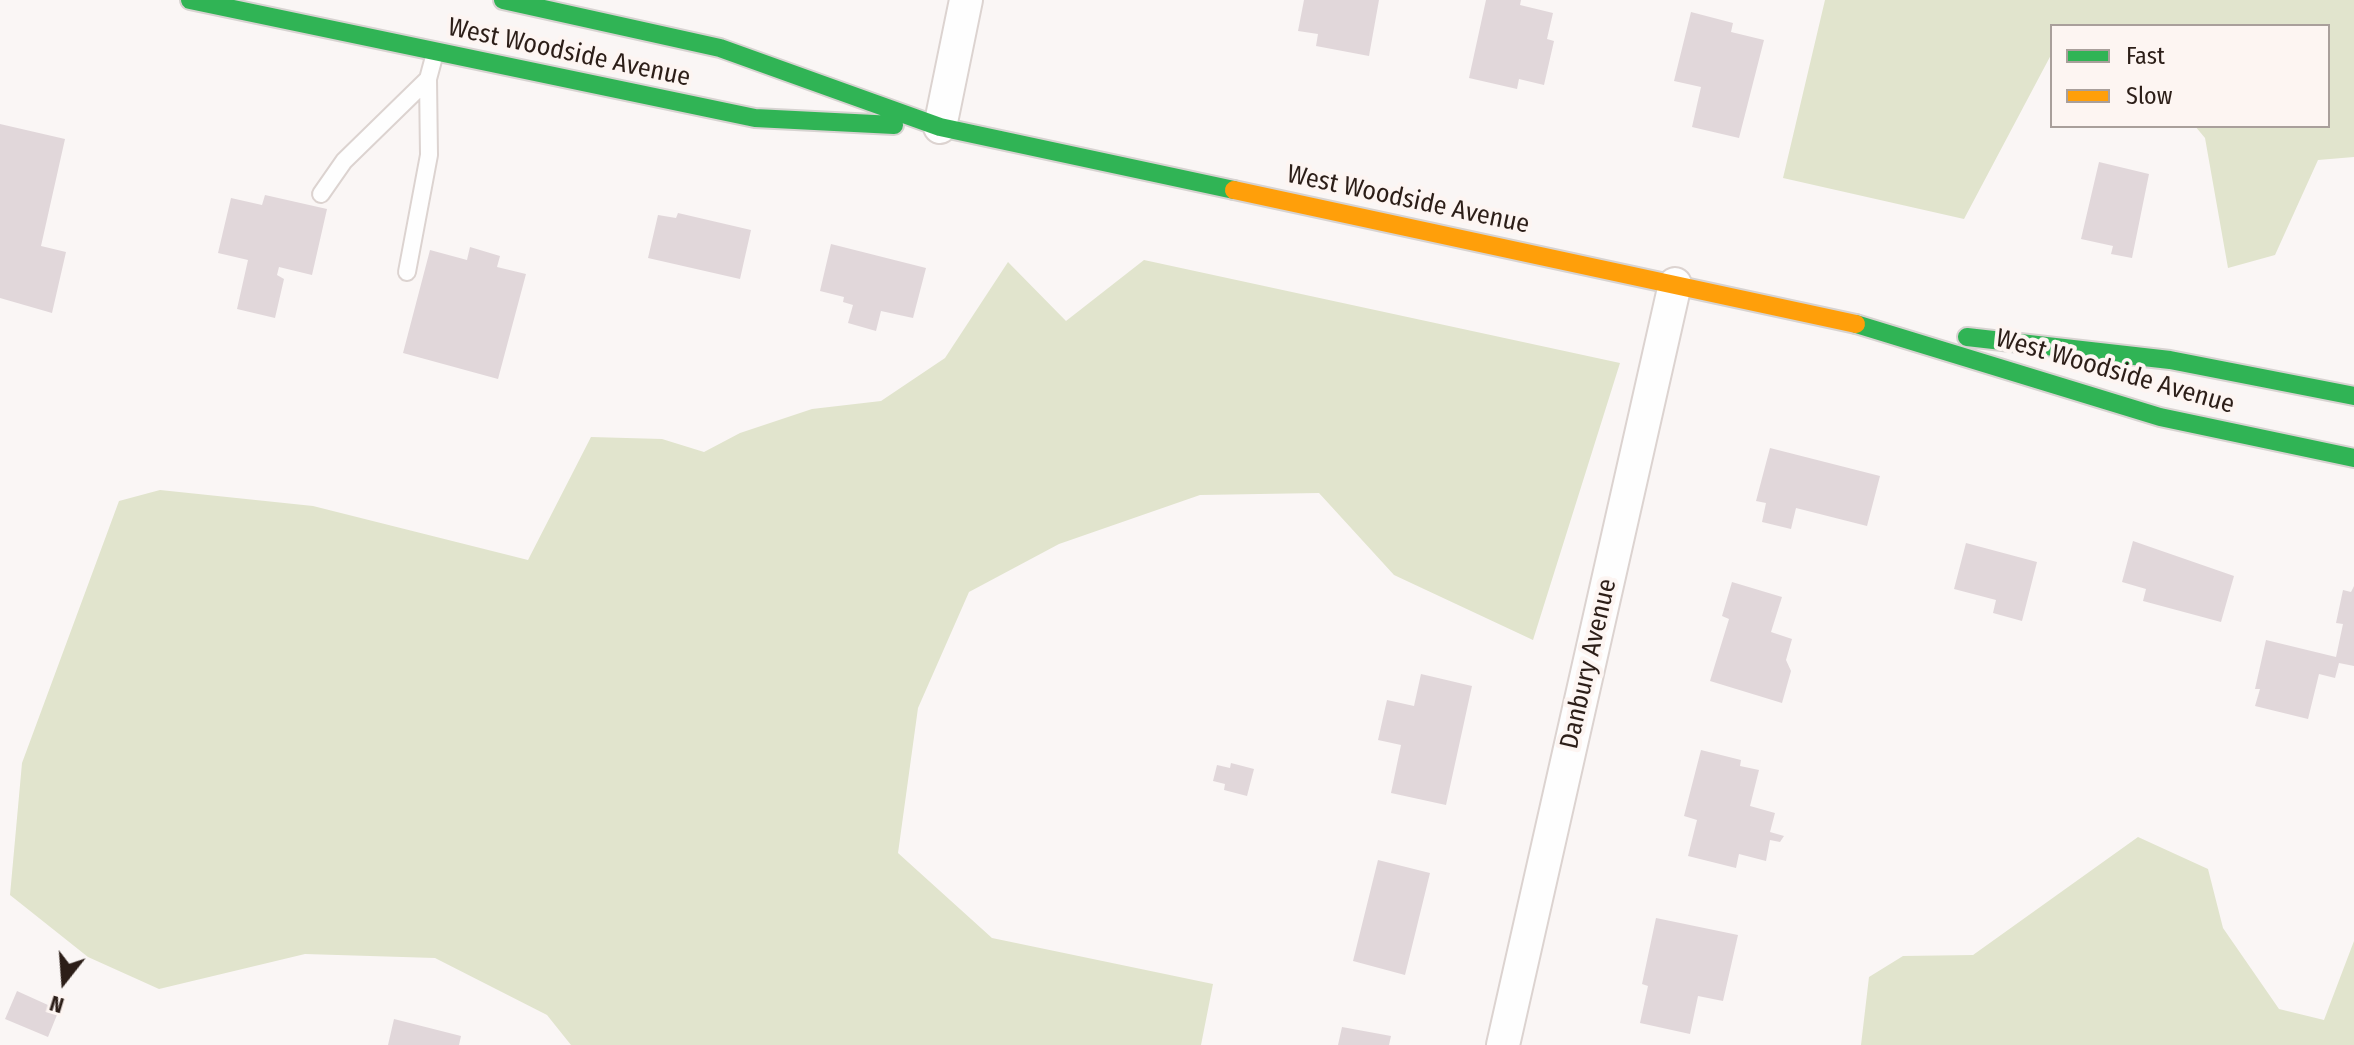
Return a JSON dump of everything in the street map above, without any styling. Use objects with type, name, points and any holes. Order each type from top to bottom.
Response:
[{"type":"main road","name":"West Woodside Avenue","points":[[190,0],[755,118],[940,127]]},
{"type":"main road","name":"West Woodside Avenue","points":[[503,0],[720,48],[940,127],[1866,326],[2160,417],[2354,458]]},
{"type":"main road","name":"West Woodside Avenue","points":[[1866,326],[2170,360],[2354,396]]},
{"type":"street","points":[[940,127],[966,0]]},
{"type":"street","name":"Danbury Avenue","points":[[1503,1045],[1675,284]]},
{"type":"lane","points":[[407,272],[429,155],[428,79],[436,52]]},
{"type":"lane","points":[[321,194],[344,161],[428,79]]},
{"type":"green space","points":[[1825,0],[2354,0],[2354,157],[2318,160],[2275,255],[2228,268],[2205,138],[2197,128],[2330,128],[2330,24],[2050,24],[2050,57],[1964,219],[1783,178]]},
{"type":"green space","points":[[1144,260],[1620,363],[1533,640],[1394,575],[1319,493],[1200,495],[1059,544],[969,592],[918,708],[898,853],[992,938],[1213,984],[1201,1045],[571,1045],[547,1015],[435,958],[305,954],[159,989],[88,957],[10,895],[22,763],[119,501],[160,490],[313,506],[528,560],[591,437],[662,439],[704,452],[740,433],[812,409],[881,401],[945,358],[1008,262],[1066,321]]},
{"type":"green space","points":[[2138,837],[2208,869],[2223,928],[2279,1009],[2324,1020],[2354,941],[2354,1045],[1861,1045],[1869,977],[1903,956],[1973,955]]},
{"type":"building","points":[[1304,0],[1379,0],[1369,56],[1316,46],[1318,34],[1298,31]]},
{"type":"building","points":[[1486,0],[1521,0],[1520,5],[1553,13],[1547,39],[1554,41],[1544,85],[1519,79],[1517,89],[1469,78]]},
{"type":"building","points":[[1691,12],[1733,23],[1731,32],[1764,40],[1739,138],[1692,127],[1701,87],[1674,81]]},
{"type":"building","points":[[0,124],[65,139],[41,246],[66,252],[52,313],[0,298]]},
{"type":"building","points":[[2099,162],[2149,174],[2132,258],[2111,254],[2113,246],[2081,239]]},
{"type":"building","points":[[265,195],[327,209],[312,275],[279,267],[277,275],[284,279],[275,318],[237,309],[248,260],[218,253],[231,198],[262,205]]},
{"type":"building","points":[[678,213],[751,230],[740,279],[648,258],[658,215],[676,218]]},
{"type":"building","points":[[831,244],[926,268],[913,318],[881,311],[876,331],[848,323],[853,305],[843,302],[844,297],[820,291]]},
{"type":"building","points":[[470,247],[500,256],[497,267],[526,274],[498,379],[403,353],[430,250],[467,260]]},
{"type":"building","points":[[1770,448],[1880,476],[1867,526],[1796,508],[1791,529],[1762,522],[1766,503],[1756,501]]},
{"type":"building","points":[[2133,541],[2234,576],[2221,622],[2143,601],[2146,589],[2122,582]]},
{"type":"building","points":[[1966,543],[2037,562],[2022,621],[1993,613],[1996,600],[1954,589]]},
{"type":"building","points":[[1732,582],[1782,597],[1771,632],[1792,639],[1786,660],[1791,671],[1782,703],[1710,681],[1729,619],[1722,616]]},
{"type":"building","points":[[2354,586],[2354,666],[2339,663],[2335,678],[2319,674],[2308,719],[2255,706],[2260,689],[2255,689],[2266,640],[2336,657],[2343,624],[2336,623],[2343,590],[2351,592]]},
{"type":"building","points":[[1421,674],[1472,686],[1446,805],[1391,793],[1401,745],[1378,740],[1387,700],[1414,706]]},
{"type":"building","points":[[1701,750],[1741,760],[1740,766],[1759,770],[1750,806],[1775,813],[1770,832],[1784,836],[1780,842],[1770,840],[1766,861],[1739,854],[1736,868],[1688,856],[1697,820],[1684,816]]},
{"type":"building","points":[[1231,763],[1254,769],[1247,796],[1224,790],[1225,784],[1213,781],[1217,765],[1230,768]]},
{"type":"building","points":[[1378,860],[1430,873],[1405,975],[1353,961]]},
{"type":"building","points":[[1656,918],[1738,935],[1723,1001],[1698,996],[1690,1034],[1640,1023],[1648,986],[1642,984]]},
{"type":"building","points":[[17,991],[59,1010],[48,1037],[5,1019]]},
{"type":"building","points":[[394,1019],[461,1036],[459,1045],[388,1045]]},
{"type":"building","points":[[1342,1027],[1391,1036],[1389,1045],[1338,1045]]},
{"type":"traffic: fast","points":[[190,0],[755,118],[894,125]]},
{"type":"traffic: fast","points":[[503,0],[720,48],[940,127],[1234,190]]},
{"type":"traffic: fast","points":[[1856,324],[2160,417],[2354,458]]},
{"type":"traffic: fast","points":[[1967,337],[2170,360],[2354,396]]},
{"type":"traffic: slow","points":[[1234,190],[1856,324]]}]
